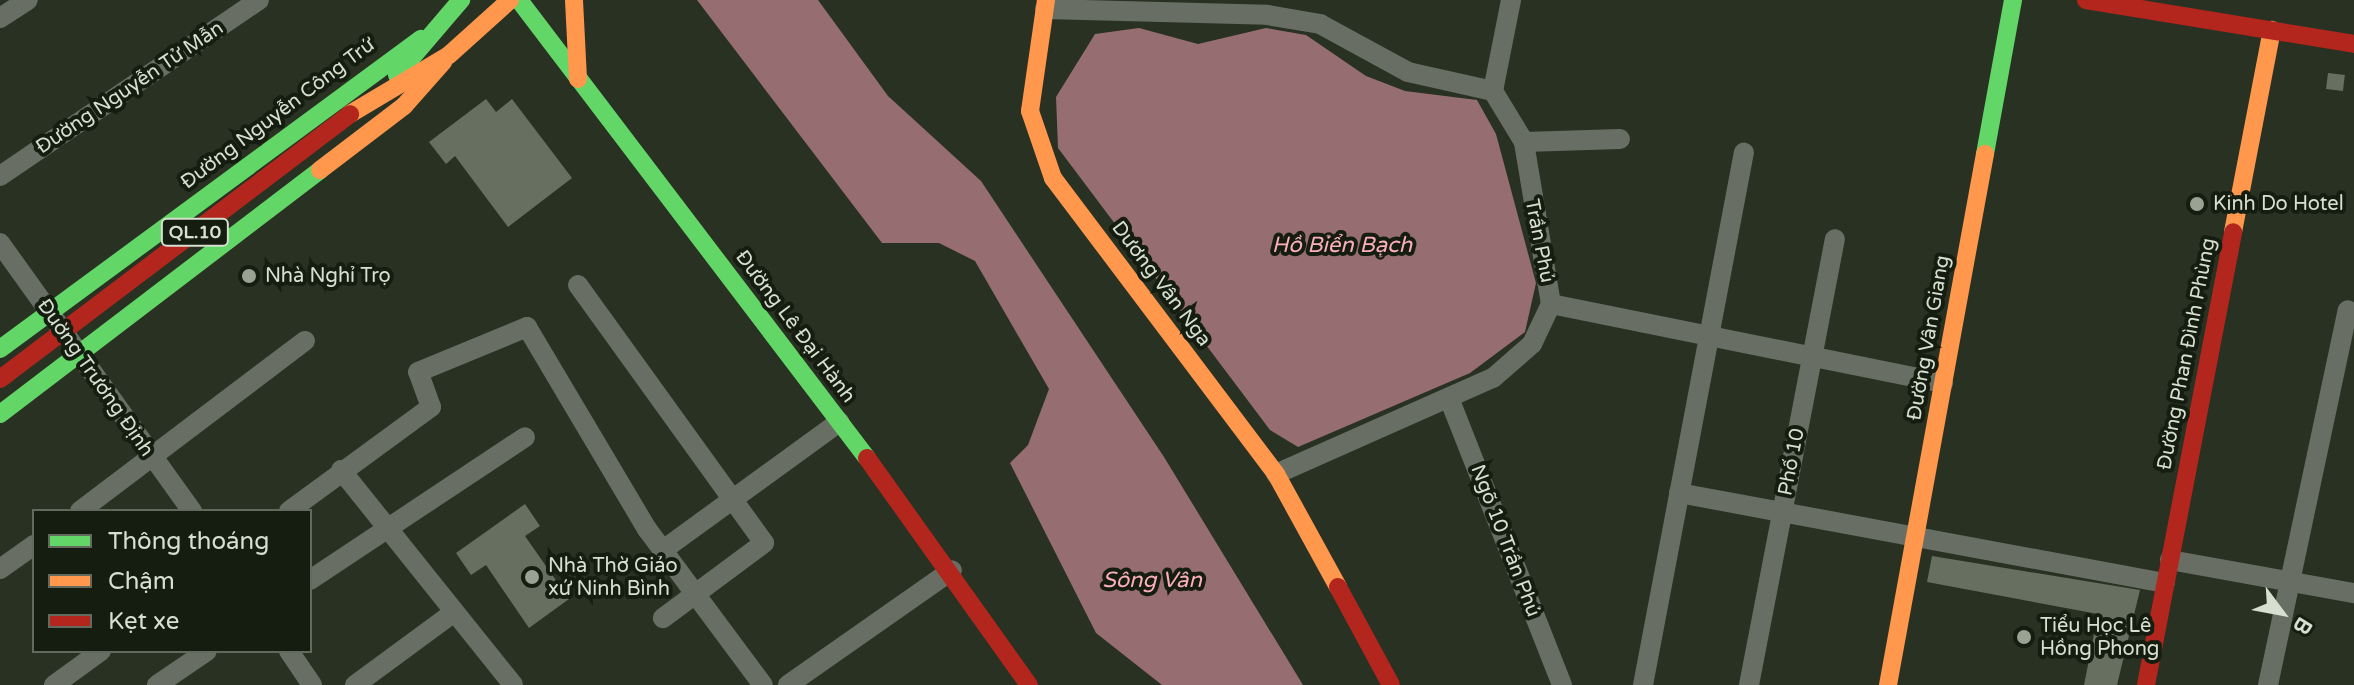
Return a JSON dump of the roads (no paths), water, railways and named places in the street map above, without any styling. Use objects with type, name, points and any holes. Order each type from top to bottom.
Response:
[{"type":"main road","name":"Đường Nguyễn Công Trứ","points":[[389,85],[461,0]]},
{"type":"main road","points":[[0,414],[404,106],[449,55],[510,0]]},
{"type":"main road","name":"Đường Lê Đại Hành","points":[[519,0],[952,570],[1029,685]]},
{"type":"main road","points":[[574,0],[579,82]]},
{"type":"main road","name":"Đường Vân Giang","points":[[1888,685],[2013,0]]},
{"type":"main road","points":[[2086,0],[2354,44]]},
{"type":"main road","name":"Dương Vân Nga","points":[[1045,5],[1030,111],[1053,178],[1276,474],[1391,685]]},
{"type":"main road","name":"Đường Phan Đình Phùng","points":[[2146,685],[2272,30]]},
{"type":"main road","name":"Đường Nguyễn Công Trứ","points":[[0,349],[432,32]]},
{"type":"main road","points":[[389,85],[449,55]]},
{"type":"main road","name":"QL.10","points":[[0,379],[389,85]]},
{"type":"street","points":[[0,18],[28,0]]},
{"type":"street","name":"Đường Nguyễn Tử Mẫn","points":[[0,176],[259,0]]},
{"type":"street","points":[[1045,5],[1267,15],[1320,24],[1408,72],[1493,91],[1511,0]]},
{"type":"street","name":"Trần Phú","points":[[1276,474],[1493,378],[1532,344],[1551,304],[1524,142],[1493,91]]},
{"type":"street","points":[[1524,142],[1620,139]]},
{"type":"street","points":[[1643,685],[1744,152]]},
{"type":"street","name":"Phố 10","points":[[1749,685],[1835,239]]},
{"type":"street","name":"Đuờng Trương Định","points":[[0,243],[190,509]]},
{"type":"street","points":[[578,285],[764,543],[663,618]]},
{"type":"street","points":[[1551,304],[1943,383]]},
{"type":"street","points":[[2268,685],[2287,581],[2348,310]]},
{"type":"street","points":[[292,509],[431,407],[418,372],[527,327],[663,550],[763,685]]},
{"type":"street","points":[[83,509],[305,341]]},
{"type":"street","name":"Ngõ 10 Trần Phú","points":[[1449,398],[1562,685]]},
{"type":"street","points":[[663,550],[839,422]]},
{"type":"street","points":[[312,579],[525,437]]},
{"type":"street","points":[[341,470],[513,685]]},
{"type":"street","points":[[1679,493],[2165,583]]},
{"type":"street","points":[[0,569],[32,546]]},
{"type":"street","points":[[2170,560],[2354,593]]},
{"type":"street","points":[[788,685],[952,570]]},
{"type":"street","points":[[355,685],[453,613]]},
{"type":"street","points":[[54,685],[98,653]]},
{"type":"street","points":[[157,685],[204,653]]},
{"type":"street","points":[[290,653],[312,685]]},
{"type":"water","name":"Sông Vân","points":[[697,0],[818,0],[888,96],[981,181],[1164,457],[1303,685],[1162,685],[1096,633],[1010,463],[1028,445],[1049,389],[975,261],[939,243],[882,243]]},
{"type":"water","name":"Hồ Biển Bạch","points":[[1139,28],[1198,44],[1266,28],[1306,35],[1366,76],[1405,91],[1477,100],[1496,134],[1536,283],[1525,332],[1470,373],[1298,447],[1270,430],[1058,148],[1056,97],[1095,34]]},
{"type":"place","name":"Kinh Do Hotel","points":[[2197,204]]},
{"type":"place","name":"Nhà Nghỉ Trọ","points":[[249,276]]},
{"type":"place","name":"Nhà Thờ Giáo xứ Ninh Bình","points":[[532,577]]},
{"type":"place","name":"Tiểu Học Lê Hồng Phong","points":[[2024,637]]}]
